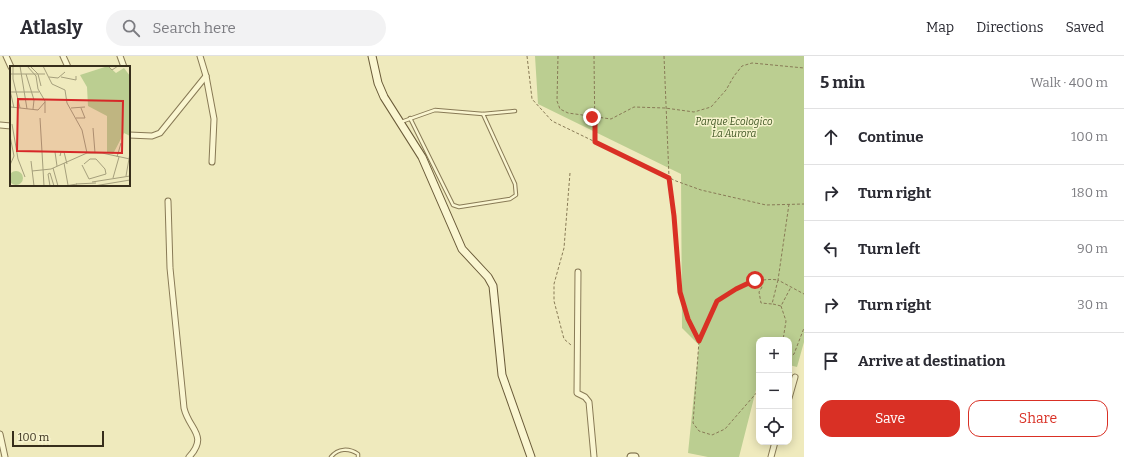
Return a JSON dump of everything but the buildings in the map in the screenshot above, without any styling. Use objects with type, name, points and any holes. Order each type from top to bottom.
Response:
[{"type":"street","points":[[6,56],[11,66]]},
{"type":"street","points":[[63,56],[68,66]]},
{"type":"street","points":[[120,56],[124,66]]},
{"type":"street","points":[[200,56],[206,76],[214,119],[212,162]]},
{"type":"street","points":[[372,56],[378,83],[384,97],[422,157],[462,249],[488,277],[493,286],[503,379],[532,457]]},
{"type":"street","points":[[130,134],[158,135],[206,76]]},
{"type":"street","points":[[0,125],[10,126]]},
{"type":"street","points":[[168,201],[170,274],[184,408],[186,417],[198,436],[198,446],[189,457]]},
{"type":"street","points":[[578,272],[577,393],[580,396],[585,397],[588,402],[594,457]]},
{"type":"street","points":[[792,388],[795,377]]},
{"type":"street","points":[[0,434],[5,457]]},
{"type":"street","points":[[770,457],[774,445]]},
{"type":"lane","points":[[401,122],[435,110],[483,114],[515,111]]},
{"type":"lane","points":[[410,118],[452,204],[459,207],[510,199],[516,195],[515,184],[483,114]]},
{"type":"lane","points":[[331,457],[337,451],[344,450],[353,451],[358,454],[358,457]]},
{"type":"path","points":[[527,56],[532,99],[552,121],[669,178],[701,190],[766,205],[804,204]]},
{"type":"path","points":[[558,56],[557,101],[560,109],[568,113],[595,118],[611,119],[634,107],[665,108],[694,112],[711,107],[726,90],[742,66],[752,63],[804,68]]},
{"type":"path","points":[[594,56],[595,142]]},
{"type":"path","points":[[664,56],[669,178],[674,216],[680,292],[688,319],[699,341]]},
{"type":"path","points":[[570,173],[564,248],[554,284],[554,301],[564,339],[568,344],[577,347]]},
{"type":"path","points":[[772,304],[778,280],[789,204]]},
{"type":"path","points":[[762,279],[762,287],[759,292],[761,303],[782,306]]},
{"type":"path","points":[[756,393],[725,429],[712,435],[699,431],[693,423],[699,341],[717,301],[736,289],[762,279],[778,280],[804,294]]},
{"type":"path","points":[[783,337],[786,321],[782,306],[791,287]]},
{"type":"path","points":[[792,356],[804,328]]},
{"type":"green space","name":"Parque Ecologico La Aurora","points":[[535,56],[804,56],[804,342],[797,367],[792,366],[792,337],[756,337],[756,390],[739,457],[708,457],[688,453],[699,345],[682,328],[681,174],[538,104]]},
{"type":"route","points":[[592,117],[595,118],[595,142],[669,178],[679,265],[680,292],[688,319],[699,341],[717,301],[736,289],[755,280]]}]
